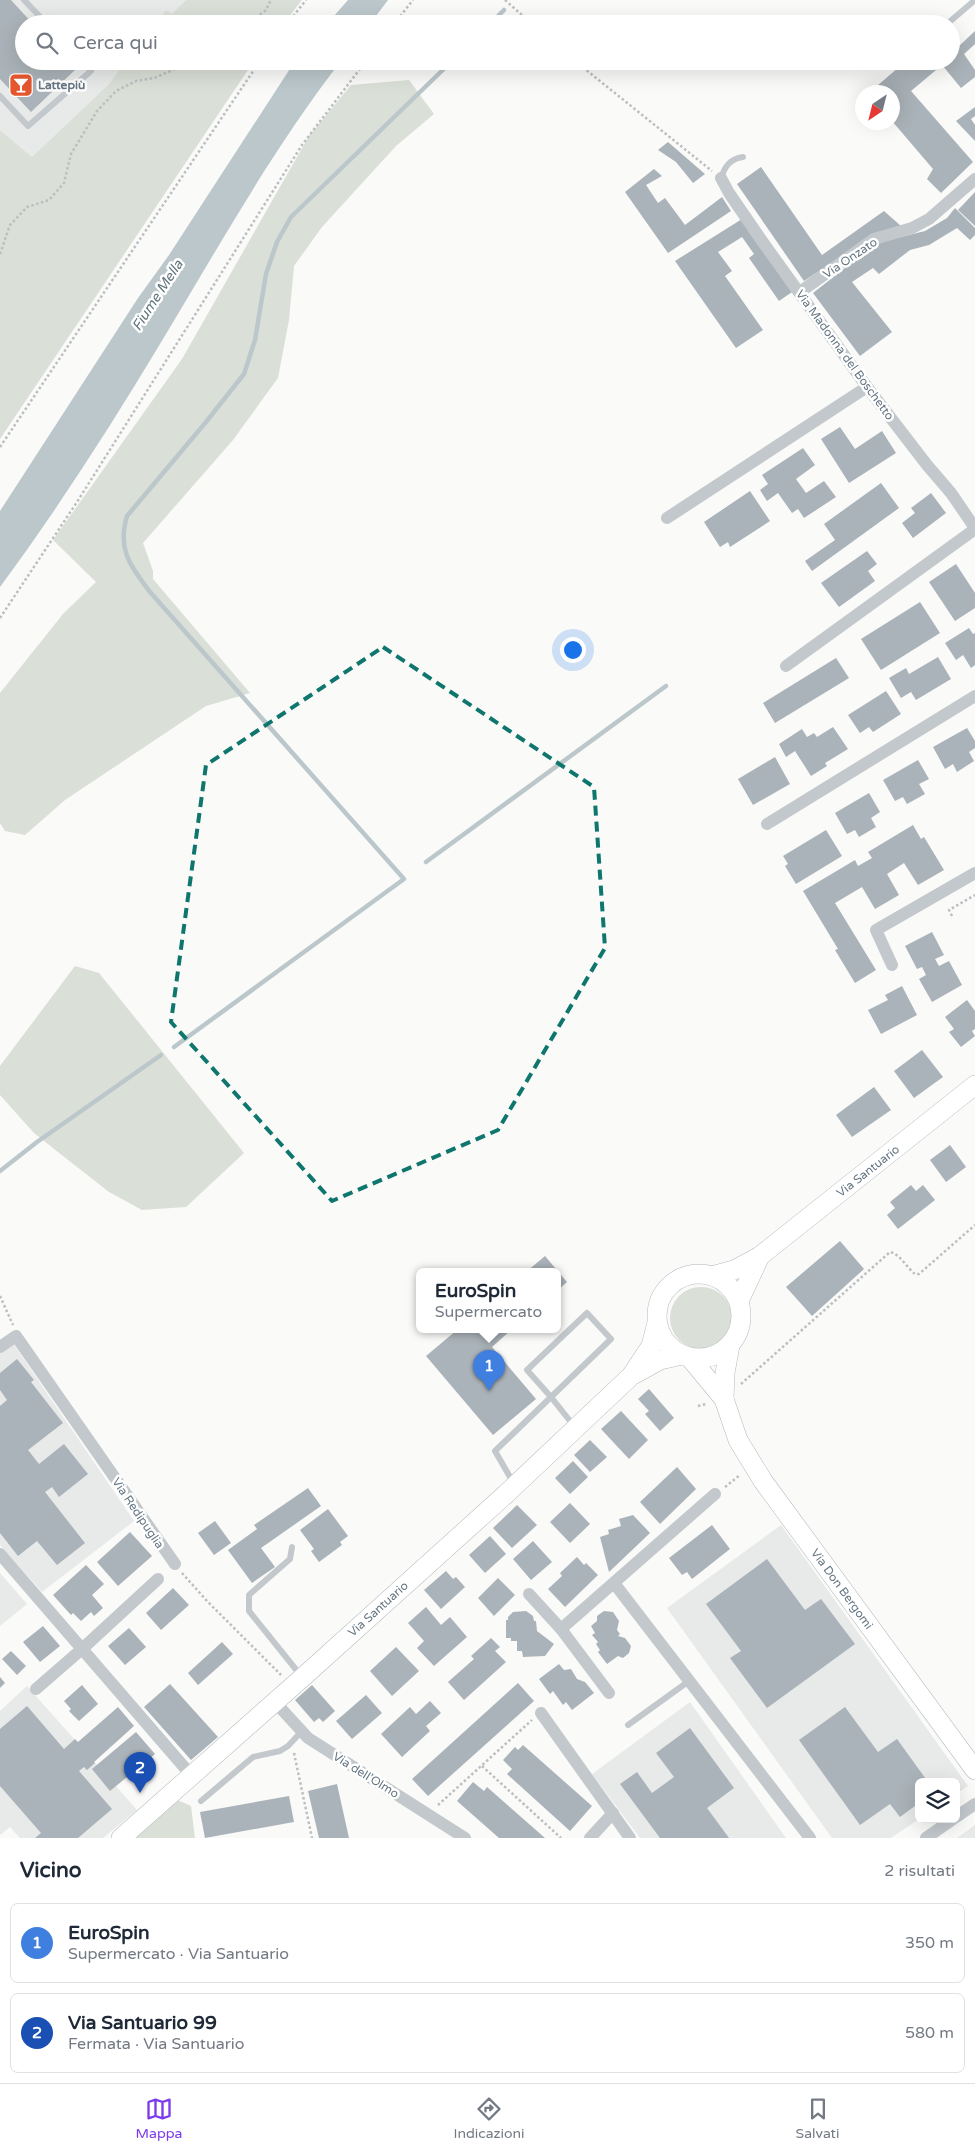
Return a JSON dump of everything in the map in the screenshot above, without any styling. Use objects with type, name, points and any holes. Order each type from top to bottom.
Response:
[{"type":"street","name":"Via Madonna del Boschetto","points":[[721,178],[728,193],[868,387],[927,465],[951,493],[975,529]]},
{"type":"street","name":"Via Onzato","points":[[800,292],[874,239],[912,228],[929,219],[975,179]]},
{"type":"street","points":[[667,518],[868,387]]},
{"type":"street","points":[[786,666],[975,529]]},
{"type":"street","points":[[766,824],[975,696]]},
{"type":"street","points":[[892,965],[876,930],[975,873]]},
{"type":"street","name":"Via Santuario","points":[[712,1276],[734,1270],[760,1256],[975,1085]]},
{"type":"street","name":"Via Santuario","points":[[738,1301],[760,1256]]},
{"type":"street","points":[[698,1274],[712,1276],[732,1290],[738,1301],[741,1316],[738,1332],[730,1345],[719,1354],[705,1358],[686,1356],[670,1347],[662,1336],[657,1323],[657,1308],[662,1295],[672,1284],[684,1277],[698,1274]]},
{"type":"street","name":"Via Santuario","points":[[121,1838],[298,1682],[515,1485],[631,1376],[651,1346],[657,1323]]},
{"type":"street","points":[[0,1347],[16,1336]]},
{"type":"street","name":"Via Redipuglia","points":[[16,1336],[175,1564]]},
{"type":"street","name":"Via Don Bergomi","points":[[730,1345],[725,1373],[731,1394],[738,1440],[763,1481],[975,1770]]},
{"type":"street","name":"Via Santuario","points":[[631,1376],[660,1360],[686,1356]]},
{"type":"street","name":"Via Don Bergomi","points":[[686,1356],[731,1394]]},
{"type":"street","points":[[561,1629],[715,1494]]},
{"type":"street","points":[[0,1554],[191,1776]]},
{"type":"street","points":[[36,1689],[82,1650],[158,1578]]},
{"type":"street","points":[[614,1583],[810,1838]]},
{"type":"street","points":[[529,1594],[561,1629],[609,1694]]},
{"type":"street","name":"Via dell'Olmo","points":[[275,1702],[308,1738],[465,1838]]},
{"type":"street","points":[[541,1712],[630,1838]]},
{"type":"street","points":[[960,1814],[975,1804]]},
{"type":"street","points":[[590,1838],[613,1813]]},
{"type":"street","points":[[926,1838],[948,1823]]},
{"type":"lane","points":[[24,0],[38,15]]},
{"type":"lane","points":[[958,15],[975,0]]},
{"type":"lane","points":[[0,96],[28,126],[91,70]]},
{"type":"lane","points":[[721,178],[724,167],[734,159],[743,157]]},
{"type":"lane","points":[[515,1485],[495,1451],[551,1397],[611,1339],[587,1314],[527,1370],[551,1397],[576,1428]]},
{"type":"lane","points":[[292,1547],[290,1559],[249,1595],[249,1611],[298,1682]]},
{"type":"lane","points":[[628,1725],[689,1681]]},
{"type":"lane","points":[[201,1802],[253,1757],[280,1751],[288,1746],[302,1731]]},
{"type":"path","points":[[260,15],[266,10],[271,0]]},
{"type":"path","points":[[294,15],[306,0]]},
{"type":"path","points":[[402,15],[414,0]]},
{"type":"path","points":[[505,0],[522,15]]},
{"type":"path","points":[[0,254],[10,225],[28,207],[49,200],[64,183],[72,154],[97,111],[116,91],[136,81],[154,78],[173,70]]},
{"type":"path","points":[[0,447],[254,70]]},
{"type":"path","points":[[0,618],[77,502],[302,145],[359,70]]},
{"type":"path","points":[[586,70],[721,178]]},
{"type":"path","points":[[952,916],[949,910],[975,895]]},
{"type":"path","points":[[731,1394],[890,1252],[894,1253],[911,1271],[919,1274],[975,1225]]},
{"type":"path","points":[[0,1296],[10,1315],[16,1336]]},
{"type":"path","points":[[715,1494],[746,1471]]},
{"type":"path","points":[[175,1564],[207,1601],[298,1682]]},
{"type":"path","points":[[428,1814],[541,1712]]},
{"type":"path","points":[[288,1746],[296,1755],[312,1838]]},
{"type":"path","points":[[482,1766],[561,1838]]},
{"type":"highlighted area","points":[[383,647],[594,787],[605,948],[498,1130],[332,1201],[171,1022],[206,765]]},
{"type":"shaded area","points":[[0,0],[186,0],[172,15],[166,10],[162,15],[15,15],[15,70],[119,70],[109,84],[32,157],[0,130]]},
{"type":"shaded area","points":[[186,0],[302,0],[290,15],[162,15],[166,10],[172,14]]},
{"type":"shaded area","points":[[119,70],[248,70],[0,439],[0,130],[32,157],[109,84]]},
{"type":"shaded area","points":[[409,80],[434,114],[396,146],[322,227],[294,266],[289,320],[278,378],[233,440],[143,543],[153,571],[153,579],[250,693],[206,706],[65,800],[25,835],[5,831],[0,823],[0,693],[63,614],[96,582],[53,540],[182,359],[309,136],[351,85]]},
{"type":"shaded area","points":[[75,966],[99,973],[244,1153],[186,1207],[142,1210],[109,1192],[34,1133],[0,1095],[0,1066]]},
{"type":"shaded area","points":[[695,1287],[707,1287],[723,1296],[730,1306],[732,1318],[730,1330],[723,1340],[707,1349],[695,1349],[684,1344],[675,1335],[670,1324],[670,1312],[675,1301],[684,1292]]},
{"type":"shaded area","points":[[13,1343],[134,1521],[42,1592],[0,1545],[0,1351]]},
{"type":"shaded area","points":[[781,1525],[968,1786],[960,1791],[960,1778],[915,1778],[915,1822],[891,1838],[832,1838],[667,1608]]},
{"type":"shaded area","points":[[0,1573],[27,1604],[0,1626]]},
{"type":"shaded area","points":[[27,1686],[137,1810],[103,1838],[20,1838],[10,1827],[0,1835],[0,1711]]},
{"type":"shaded area","points":[[690,1702],[786,1838],[640,1838],[592,1774]]},
{"type":"shaded area","points":[[175,1799],[191,1806],[195,1838],[131,1838]]},
{"type":"shaded area","points":[[975,1825],[975,1838],[957,1838]]},
{"type":"water","points":[[348,0],[388,0],[377,15],[335,15]]},
{"type":"water","name":"Fiume Mella","points":[[289,70],[334,70],[269,164],[83,468],[0,587],[0,511],[138,298],[169,255]]},
{"type":"building","points":[[0,0],[11,0],[25,15],[15,15],[15,70],[75,70],[31,112],[0,79]]},
{"type":"building","points":[[975,31],[975,44],[964,54],[975,70],[975,77],[961,88],[946,70],[960,70],[960,45]]},
{"type":"building","points":[[896,70],[936,70],[911,91],[973,162],[941,193],[927,179],[933,169],[900,130],[900,85],[878,85]]},
{"type":"building","points":[[975,107],[975,116],[971,119],[975,125],[975,141],[956,121]]},
{"type":"building","points":[[668,142],[705,174],[693,183],[676,162],[658,150]]},
{"type":"building","points":[[761,167],[822,255],[884,211],[901,226],[874,235],[804,281],[737,184]]},
{"type":"building","points":[[654,169],[662,176],[646,185],[658,203],[665,198],[685,225],[722,197],[731,211],[668,253],[625,192]]},
{"type":"building","points":[[975,192],[975,226],[958,210]]},
{"type":"building","points":[[955,208],[975,228],[975,235],[970,240],[957,228],[929,245],[910,250],[879,274],[873,268],[852,282],[892,332],[860,356],[813,293],[877,243],[925,231],[947,218]]},
{"type":"building","points":[[742,219],[795,290],[779,301],[749,258],[754,254],[742,237],[718,252],[732,271],[725,276],[763,330],[736,348],[675,261]]},
{"type":"building","points":[[840,427],[855,449],[882,431],[896,453],[849,483],[821,439]]},
{"type":"building","points":[[803,448],[815,465],[796,479],[806,493],[824,481],[836,497],[804,518],[798,509],[792,513],[778,493],[767,501],[760,490],[768,484],[762,475]]},
{"type":"building","points":[[881,483],[899,508],[812,571],[805,561],[835,540],[824,524]]},
{"type":"building","points":[[750,491],[770,521],[730,547],[728,542],[720,547],[704,522]]},
{"type":"building","points":[[931,493],[946,513],[913,538],[902,523],[915,513],[911,508]]},
{"type":"building","points":[[867,551],[877,564],[868,571],[875,581],[839,607],[821,583]]},
{"type":"building","points":[[956,564],[975,593],[975,608],[955,621],[929,582]]},
{"type":"building","points":[[920,602],[940,633],[881,670],[861,639]]},
{"type":"building","points":[[969,628],[973,634],[975,633],[975,665],[971,668],[963,655],[956,660],[945,643]]},
{"type":"building","points":[[938,657],[951,679],[916,700],[911,692],[901,698],[889,678],[906,668],[909,674]]},
{"type":"building","points":[[836,658],[849,678],[775,723],[763,703]]},
{"type":"building","points":[[886,691],[901,714],[873,732],[869,727],[860,733],[848,715]]},
{"type":"building","points":[[833,727],[848,749],[825,763],[827,766],[811,776],[795,751],[786,757],[779,744],[802,729],[807,737],[814,733],[817,737]]},
{"type":"building","points":[[967,728],[975,741],[975,748],[969,752],[974,761],[957,772],[953,764],[945,769],[933,747]]},
{"type":"building","points":[[775,757],[790,784],[753,805],[738,779]]},
{"type":"building","points":[[918,760],[929,779],[919,784],[925,794],[907,804],[903,797],[895,801],[883,780]]},
{"type":"building","points":[[869,793],[880,812],[871,818],[876,827],[859,837],[855,830],[847,834],[835,813]]},
{"type":"building","points":[[913,825],[921,839],[924,837],[944,870],[918,885],[904,863],[887,874],[899,895],[875,909],[862,887],[835,903],[876,970],[855,983],[835,950],[838,949],[803,891],[855,860],[858,866],[872,858],[868,852]]},
{"type":"building","points":[[826,830],[842,856],[796,884],[785,866],[788,864],[783,856]]},
{"type":"building","points":[[932,932],[944,955],[935,959],[939,966],[949,961],[962,985],[932,1002],[919,979],[926,975],[922,967],[917,969],[905,946]]},
{"type":"building","points":[[902,986],[917,1015],[881,1034],[868,1010],[888,1000],[885,995]]},
{"type":"building","points":[[967,1000],[975,1011],[975,1029],[972,1031],[975,1036],[961,1047],[949,1032],[954,1029],[945,1017]]},
{"type":"building","points":[[922,1050],[943,1077],[914,1098],[894,1071]]},
{"type":"building","points":[[874,1087],[891,1110],[852,1137],[836,1115]]},
{"type":"building","points":[[950,1145],[966,1167],[946,1182],[930,1160]]},
{"type":"building","points":[[911,1185],[916,1191],[923,1185],[935,1200],[898,1229],[887,1215],[895,1208],[890,1202]]},
{"type":"building","points":[[840,1241],[864,1269],[812,1316],[786,1287]]},
{"type":"building","points":[[545,1256],[555,1268],[531,1268]]},
{"type":"building","points":[[561,1275],[567,1282],[561,1287]]},
{"type":"building","points":[[453,1333],[508,1333],[492,1347],[536,1399],[493,1435],[426,1356]]},
{"type":"building","points":[[17,1359],[34,1380],[31,1382],[63,1423],[28,1450],[39,1464],[64,1444],[88,1474],[59,1497],[52,1487],[45,1492],[85,1543],[57,1565],[37,1541],[18,1556],[0,1533],[0,1406],[7,1400],[0,1390],[0,1373]]},
{"type":"building","points":[[649,1389],[674,1418],[660,1431],[645,1414],[649,1411],[638,1399]]},
{"type":"building","points":[[621,1411],[648,1440],[629,1459],[601,1429]]},
{"type":"building","points":[[590,1440],[607,1457],[590,1472],[574,1455]]},
{"type":"building","points":[[573,1461],[588,1477],[570,1494],[555,1478]]},
{"type":"building","points":[[677,1467],[696,1489],[660,1524],[640,1502]]},
{"type":"building","points":[[308,1488],[321,1506],[261,1548],[275,1567],[252,1583],[228,1550],[257,1529],[254,1525]]},
{"type":"building","points":[[570,1503],[590,1524],[570,1543],[550,1522]]},
{"type":"building","points":[[517,1505],[537,1525],[512,1548],[493,1528]]},
{"type":"building","points":[[328,1509],[348,1536],[340,1542],[342,1545],[319,1562],[311,1551],[314,1549],[300,1530]]},
{"type":"building","points":[[633,1515],[650,1533],[609,1572],[600,1537],[609,1534],[608,1530],[621,1526],[619,1519]]},
{"type":"building","points":[[215,1521],[231,1543],[214,1555],[198,1533]]},
{"type":"building","points":[[712,1525],[730,1549],[692,1579],[687,1572],[682,1575],[669,1558]]},
{"type":"building","points":[[130,1532],[152,1556],[118,1586],[97,1562]]},
{"type":"building","points":[[490,1536],[506,1554],[485,1573],[469,1555]]},
{"type":"building","points":[[533,1541],[552,1562],[531,1580],[513,1559]]},
{"type":"building","points":[[577,1557],[584,1565],[586,1563],[598,1575],[565,1607],[548,1589],[562,1576],[560,1573]]},
{"type":"building","points":[[767,1559],[805,1610],[821,1599],[855,1644],[767,1708],[730,1658],[741,1651],[706,1604]]},
{"type":"building","points":[[86,1565],[104,1584],[92,1595],[103,1608],[94,1616],[91,1612],[81,1621],[73,1613],[71,1615],[53,1595]]},
{"type":"building","points":[[446,1571],[453,1579],[456,1577],[465,1587],[441,1609],[424,1590]]},
{"type":"building","points":[[498,1578],[515,1595],[494,1616],[478,1598]]},
{"type":"building","points":[[173,1588],[189,1605],[161,1630],[146,1613]]},
{"type":"building","points":[[426,1607],[441,1625],[450,1617],[467,1637],[434,1666],[417,1648],[424,1641],[408,1623]]},
{"type":"building","points":[[526,1611],[536,1621],[537,1631],[554,1644],[545,1656],[523,1657],[522,1651],[517,1651],[517,1641],[511,1641],[511,1638],[506,1638],[506,1620],[508,1620],[508,1617],[513,1612]]},
{"type":"building","points":[[604,1611],[613,1612],[619,1621],[617,1630],[620,1634],[618,1636],[625,1638],[631,1646],[629,1653],[623,1658],[618,1656],[607,1664],[598,1652],[600,1650],[596,1644],[598,1642],[592,1635],[595,1633],[591,1626],[597,1621],[597,1616]]},
{"type":"building","points":[[43,1626],[60,1646],[40,1662],[23,1642]]},
{"type":"building","points":[[129,1628],[146,1647],[125,1665],[108,1646]]},
{"type":"building","points":[[491,1638],[500,1647],[495,1651],[506,1662],[464,1700],[448,1682],[474,1659],[471,1656]]},
{"type":"building","points":[[222,1642],[233,1654],[198,1685],[188,1673]]},
{"type":"building","points":[[396,1647],[419,1671],[392,1696],[370,1671]]},
{"type":"building","points":[[11,1651],[26,1666],[17,1675],[2,1659]]},
{"type":"building","points":[[559,1664],[564,1670],[571,1669],[577,1679],[585,1682],[594,1693],[572,1710],[566,1702],[563,1705],[553,1691],[550,1694],[539,1679]]},
{"type":"building","points":[[0,1677],[5,1683],[0,1688]]},
{"type":"building","points":[[518,1683],[534,1701],[428,1796],[412,1779]]},
{"type":"building","points":[[170,1684],[218,1737],[191,1760],[144,1707]]},
{"type":"building","points":[[82,1685],[98,1704],[79,1721],[69,1711],[71,1709],[64,1701]]},
{"type":"building","points":[[312,1685],[335,1711],[323,1722],[319,1718],[314,1722],[295,1700]]},
{"type":"building","points":[[366,1695],[382,1713],[352,1739],[336,1721]]},
{"type":"building","points":[[430,1701],[441,1713],[426,1726],[430,1731],[402,1757],[381,1734],[410,1707],[416,1714]]},
{"type":"building","points":[[27,1706],[64,1749],[75,1739],[78,1742],[118,1707],[134,1726],[87,1770],[84,1767],[79,1771],[112,1809],[78,1838],[35,1838],[41,1833],[0,1786],[0,1729]]},
{"type":"building","points":[[845,1707],[878,1752],[897,1739],[925,1778],[915,1778],[915,1806],[900,1817],[890,1804],[860,1825],[799,1740]]},
{"type":"building","points":[[690,1728],[734,1788],[707,1808],[729,1838],[660,1838],[620,1784],[637,1772],[652,1793],[674,1777],[656,1753]]},
{"type":"building","points":[[136,1732],[155,1754],[110,1791],[92,1769]]},
{"type":"building","points":[[523,1745],[592,1806],[570,1831],[507,1774],[512,1769],[503,1760],[515,1747],[518,1750]]},
{"type":"building","points":[[473,1782],[484,1791],[487,1787],[545,1838],[499,1838],[457,1801]]},
{"type":"building","points":[[337,1784],[349,1838],[319,1838],[308,1791]]},
{"type":"building","points":[[289,1796],[294,1822],[205,1838],[200,1812]]},
{"type":"waterway","points":[[499,15],[504,10]]},
{"type":"waterway","points":[[174,1047],[404,879],[150,592],[127,557],[124,538],[127,516],[244,374],[255,340],[266,274],[277,242],[291,217],[443,70]]},
{"type":"waterway","points":[[426,862],[666,686]]},
{"type":"waterway","points":[[0,1171],[37,1142],[161,1055]]},
{"type":"place","name":"Lattepiù","points":[[21,85]]},
{"type":"place","name":"EuroSpin","points":[[489,1391]]},
{"type":"place","name":"Via Santuario 99","points":[[140,1793]]}]
